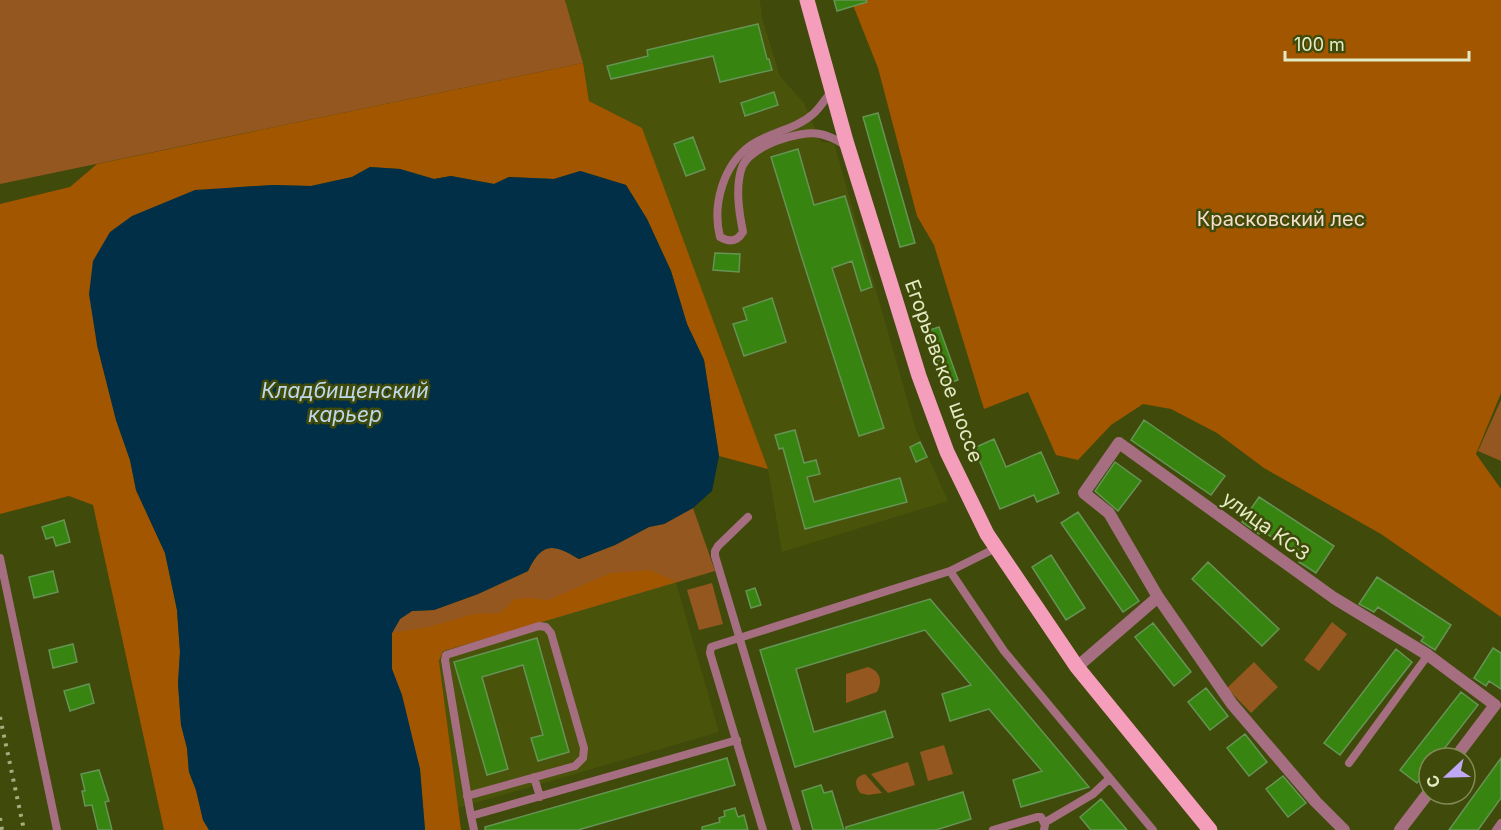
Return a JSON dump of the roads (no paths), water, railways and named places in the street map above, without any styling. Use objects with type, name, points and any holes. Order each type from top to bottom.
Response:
[{"type":"main road","name":"Егорьевское шоссе","points":[[807,0],[848,147],[919,376],[947,452],[987,534],[1077,667],[1210,830]]},
{"type":"street","name":"улица КСЗ","points":[[1344,830],[1316,802],[1232,704],[1158,597],[1108,513],[1084,493],[1119,443],[1334,598],[1428,655],[1498,707],[1465,746]]},
{"type":"street","points":[[1077,667],[1158,597]]},
{"type":"street","points":[[1400,830],[1418,806]]},
{"type":"lane","points":[[832,91],[813,114],[791,129],[752,145],[739,156],[730,169],[718,196],[716,218],[720,237],[731,241],[739,238],[742,232],[739,213],[740,178],[747,158],[755,151],[782,140],[806,134],[832,137],[848,147]]},
{"type":"lane","points":[[748,518],[715,551],[797,830]]},
{"type":"lane","points":[[763,830],[713,661],[711,647],[740,636],[950,572],[996,548]]},
{"type":"lane","points":[[0,558],[57,830]]},
{"type":"lane","points":[[950,572],[1004,651],[1154,830]]},
{"type":"lane","points":[[467,796],[575,766],[583,758],[584,748],[551,633],[546,627],[539,626],[446,655],[445,660],[467,796],[474,830]]},
{"type":"lane","points":[[1349,763],[1428,655]]},
{"type":"lane","points":[[471,816],[737,740]]},
{"type":"lane","points":[[534,777],[540,796]]},
{"type":"lane","points":[[993,830],[1037,817],[1041,817],[1044,826],[1093,794],[1109,779]]},
{"type":"lane","points":[[1496,830],[1501,823]]},
{"type":"water","name":"Кладбищенский карьер","points":[[370,167],[400,169],[434,179],[451,176],[494,184],[509,177],[554,179],[580,171],[626,185],[647,219],[671,271],[687,324],[704,360],[719,456],[712,491],[693,508],[664,524],[649,527],[615,545],[579,559],[562,550],[549,548],[538,554],[528,571],[478,594],[434,610],[412,611],[400,619],[392,633],[392,669],[402,695],[420,769],[425,830],[209,830],[203,820],[189,772],[187,748],[181,725],[177,610],[165,553],[136,490],[130,460],[116,420],[97,345],[89,294],[93,261],[110,232],[132,216],[195,190],[273,185],[311,186],[352,177]]},
{"type":"railway","points":[[0,717],[24,830]]},
{"type":"railway","points":[[0,818],[2,830]]},
{"type":"park label","name":"Красковский лес","points":[[1281,219]]}]
